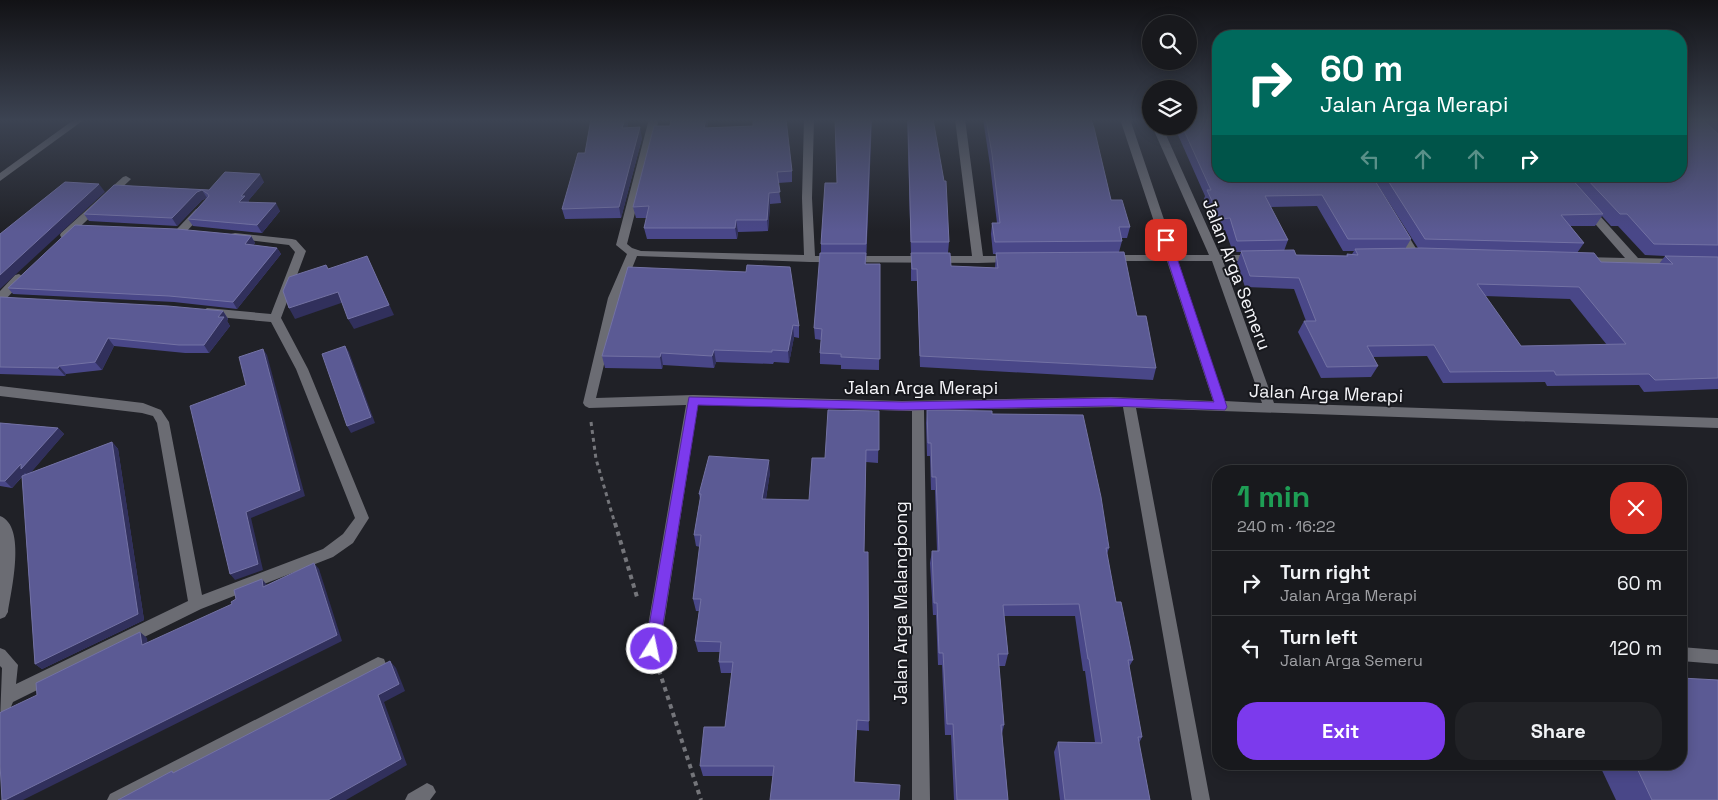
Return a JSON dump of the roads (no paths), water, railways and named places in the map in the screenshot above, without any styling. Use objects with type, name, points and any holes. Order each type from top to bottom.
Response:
[{"type":"street","points":[[0,178],[30,156]]},
{"type":"street","points":[[644,156],[621,245],[633,252],[810,260],[1025,259]]},
{"type":"street","points":[[809,156],[807,198],[810,260]]},
{"type":"street","points":[[965,156],[978,260]]},
{"type":"street","points":[[1138,156],[1221,407]]},
{"type":"street","name":"Jalan Arga Semeru","points":[[1171,156],[1216,258],[1270,408]]},
{"type":"street","points":[[54,245],[126,179]]},
{"type":"street","points":[[1578,198],[1635,262]]},
{"type":"street","points":[[200,232],[177,230],[207,203]]},
{"type":"street","points":[[1395,223],[1415,255]]},
{"type":"street","points":[[75,226],[93,227]]},
{"type":"street","points":[[7,697],[196,604],[340,547],[357,529],[362,518],[302,369],[275,318],[301,251],[292,242],[227,235]]},
{"type":"street","name":"Jalan Arga Merapi","points":[[633,252],[614,298],[589,403],[693,400],[918,406],[1130,403],[1718,423]]},
{"type":"street","points":[[1100,258],[1266,257]]},
{"type":"street","points":[[1575,260],[1690,263]]},
{"type":"street","points":[[3,299],[27,271]]},
{"type":"street","points":[[196,311],[275,318]]},
{"type":"street","points":[[0,391],[143,408],[157,413],[163,422],[196,604]]},
{"type":"street","points":[[652,649],[693,400]]},
{"type":"street","points":[[1130,403],[1201,800]]},
{"type":"street","name":"Jalan Arga Malangbong","points":[[918,406],[921,800]]},
{"type":"street","points":[[0,522],[7,534],[9,553],[0,612]]},
{"type":"street","points":[[1687,654],[1718,657]]},
{"type":"street","points":[[0,655],[10,665],[7,697],[0,713]]},
{"type":"street","points":[[116,800],[378,664]]}]
